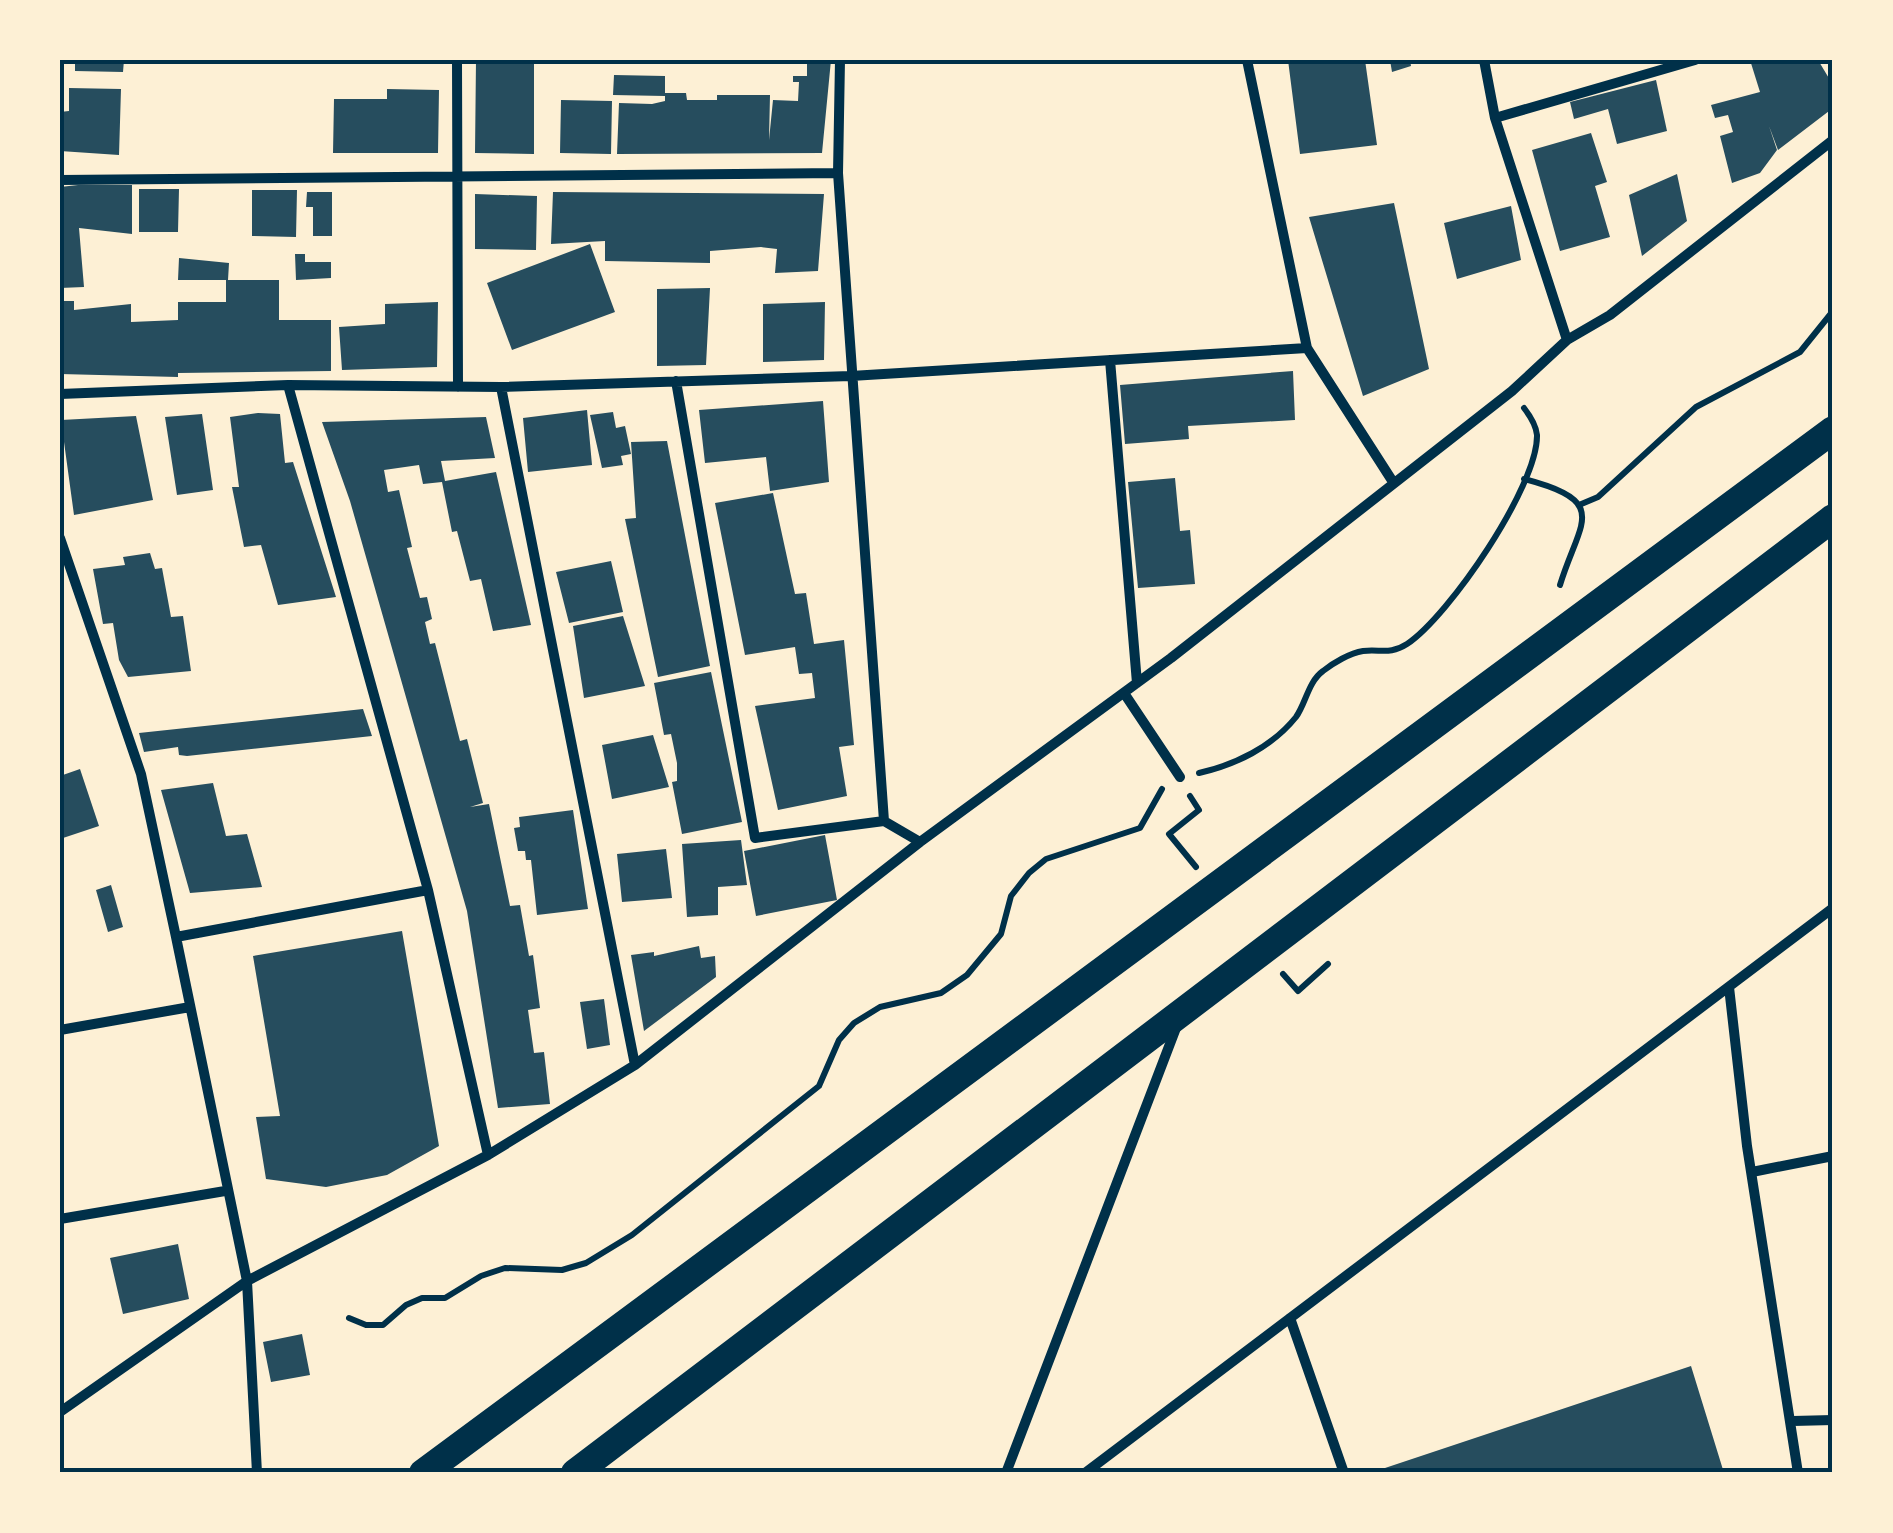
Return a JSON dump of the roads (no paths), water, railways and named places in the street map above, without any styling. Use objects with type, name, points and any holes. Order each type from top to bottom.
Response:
[{"type":"highway","points":[[423,1473],[1833,430]]},
{"type":"highway","points":[[575,1473],[1180,1018],[1833,518]]},
{"type":"street","points":[[457,60],[458,387]]},
{"type":"street","points":[[840,60],[838,173],[884,821]]},
{"type":"street","points":[[1248,60],[1307,348],[1394,482]]},
{"type":"street","points":[[1484,60],[1495,118],[1567,340]]},
{"type":"street","points":[[1495,118],[1694,60]]},
{"type":"street","points":[[60,1412],[246,1281],[488,1154],[635,1065],[920,842],[1137,683],[1512,391],[1567,340],[1610,316],[1833,140]]},
{"type":"street","points":[[60,180],[456,180],[838,173]]},
{"type":"street","points":[[60,394],[288,385],[501,387],[851,376],[1307,348]]},
{"type":"street","points":[[1110,360],[1137,683]]},
{"type":"street","points":[[676,381],[755,838],[884,821],[920,842]]},
{"type":"street","points":[[288,385],[428,890],[488,1154]]},
{"type":"street","points":[[501,387],[635,1065]]},
{"type":"street","points":[[60,538],[141,774],[176,937],[246,1281],[257,1473]]},
{"type":"street","points":[[1124,692],[1180,777]]},
{"type":"street","points":[[176,937],[428,890]]},
{"type":"street","points":[[1085,1473],[1833,908]]},
{"type":"street","points":[[1729,987],[1752,1172],[1794,1422],[1798,1473]]},
{"type":"street","points":[[60,1030],[190,1007]]},
{"type":"street","points":[[1006,1473],[1180,1018]]},
{"type":"street","points":[[1752,1172],[1833,1156]]},
{"type":"street","points":[[60,1219],[225,1191]]},
{"type":"street","points":[[1290,1318],[1344,1473]]},
{"type":"street","points":[[1794,1422],[1833,1420]]}]
